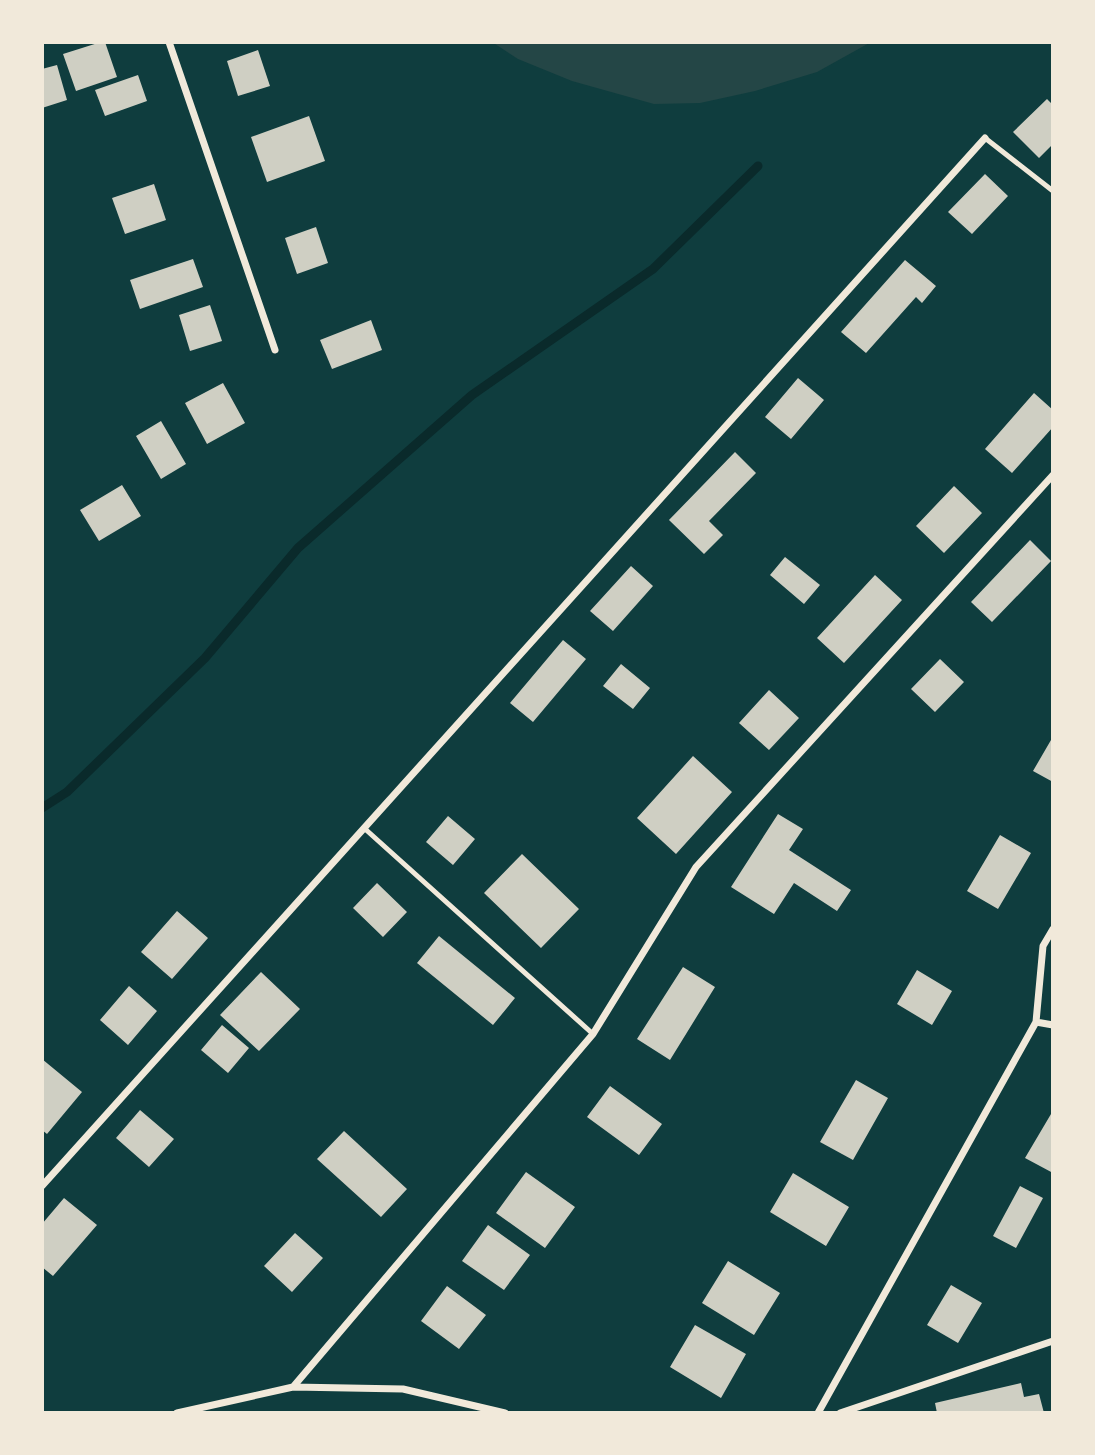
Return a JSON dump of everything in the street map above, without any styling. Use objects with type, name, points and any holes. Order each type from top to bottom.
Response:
[{"type":"street","points":[[169,42],[275,350]]},
{"type":"street","points":[[42,1186],[985,138]]},
{"type":"street","points":[[293,1387],[593,1034],[696,867],[1053,475]]},
{"type":"street","points":[[818,1413],[1036,1022],[1043,946],[1053,929]]},
{"type":"street","points":[[1036,1022],[1053,1025]]},
{"type":"street","points":[[840,1413],[1053,1341]]},
{"type":"street","points":[[177,1413],[293,1387],[403,1389],[505,1413]]},
{"type":"lane","points":[[985,138],[1053,191]]},
{"type":"lane","points":[[364,828],[593,1034]]},
{"type":"shaded area","points":[[492,42],[871,42],[817,72],[755,91],[700,103],[654,104],[572,81],[518,59]]},
{"type":"building","points":[[105,42],[117,77],[76,91],[63,54]]},
{"type":"building","points":[[258,50],[270,86],[238,96],[227,61]]},
{"type":"building","points":[[57,65],[67,100],[42,108],[42,69]]},
{"type":"building","points":[[138,75],[147,101],[105,116],[95,90]]},
{"type":"building","points":[[1047,99],[1053,105],[1053,144],[1039,158],[1013,132]]},
{"type":"building","points":[[309,116],[325,161],[267,182],[251,137]]},
{"type":"building","points":[[985,174],[1008,196],[972,234],[948,212]]},
{"type":"building","points":[[154,184],[166,220],[125,234],[112,198]]},
{"type":"building","points":[[316,227],[328,263],[297,274],[285,238]]},
{"type":"building","points":[[193,259],[203,287],[140,309],[130,280]]},
{"type":"building","points":[[905,260],[936,286],[922,303],[916,297],[866,353],[841,332]]},
{"type":"building","points":[[210,305],[222,341],[190,351],[179,315]]},
{"type":"building","points":[[371,320],[382,350],[332,369],[320,340]]},
{"type":"building","points":[[798,378],[824,400],[791,439],[765,417]]},
{"type":"building","points":[[223,383],[245,423],[207,444],[185,403]]},
{"type":"building","points":[[1034,393],[1053,410],[1053,427],[1012,473],[985,449]]},
{"type":"building","points":[[161,421],[186,464],[161,479],[136,436]]},
{"type":"building","points":[[735,452],[756,473],[709,521],[723,535],[704,554],[669,520]]},
{"type":"building","points":[[122,485],[141,516],[99,541],[80,510]]},
{"type":"building","points":[[954,486],[982,513],[944,553],[916,526]]},
{"type":"building","points":[[1030,540],[1051,561],[992,622],[971,602]]},
{"type":"building","points":[[785,557],[820,585],[804,604],[770,575]]},
{"type":"building","points":[[631,566],[653,586],[613,631],[590,611]]},
{"type":"building","points":[[875,575],[902,600],[844,663],[817,638]]},
{"type":"building","points":[[563,640],[586,659],[533,722],[510,703]]},
{"type":"building","points":[[940,659],[964,682],[935,712],[911,689]]},
{"type":"building","points":[[621,664],[650,688],[633,709],[603,686]]},
{"type":"building","points":[[769,690],[799,718],[769,750],[739,723]]},
{"type":"building","points":[[1051,740],[1053,741],[1053,782],[1033,771]]},
{"type":"building","points":[[693,756],[732,792],[676,854],[637,818]]},
{"type":"building","points":[[778,814],[803,829],[789,850],[851,890],[837,911],[794,883],[774,914],[731,887]]},
{"type":"building","points":[[448,816],[475,839],[453,865],[426,842]]},
{"type":"building","points":[[1000,835],[1031,853],[998,909],[967,891]]},
{"type":"building","points":[[522,854],[579,909],[541,948],[484,893]]},
{"type":"building","points":[[377,883],[407,912],[383,937],[353,908]]},
{"type":"building","points":[[177,911],[208,938],[172,979],[141,952]]},
{"type":"building","points":[[439,936],[515,998],[493,1025],[417,963]]},
{"type":"building","points":[[683,967],[715,987],[670,1060],[637,1039]]},
{"type":"building","points":[[917,970],[952,991],[932,1025],[897,1004]]},
{"type":"building","points":[[261,972],[300,1009],[259,1051],[220,1015]]},
{"type":"building","points":[[129,986],[157,1011],[128,1045],[100,1020]]},
{"type":"building","points":[[222,1025],[249,1048],[228,1073],[201,1050]]},
{"type":"building","points":[[42,1059],[82,1092],[47,1134],[42,1130]]},
{"type":"building","points":[[856,1080],[888,1098],[853,1160],[820,1142]]},
{"type":"building","points":[[610,1086],[662,1124],[639,1155],[587,1117]]},
{"type":"building","points":[[140,1110],[174,1139],[149,1167],[116,1138]]},
{"type":"building","points":[[1051,1114],[1053,1115],[1053,1173],[1025,1158]]},
{"type":"building","points":[[344,1131],[407,1189],[381,1217],[317,1159]]},
{"type":"building","points":[[526,1172],[575,1207],[545,1248],[496,1213]]},
{"type":"building","points":[[793,1173],[849,1207],[826,1246],[770,1212]]},
{"type":"building","points":[[1020,1186],[1043,1198],[1016,1248],[993,1236]]},
{"type":"building","points":[[64,1198],[97,1225],[53,1276],[42,1267],[42,1224]]},
{"type":"building","points":[[488,1225],[530,1255],[504,1290],[462,1261]]},
{"type":"building","points":[[295,1233],[323,1258],[292,1292],[264,1266]]},
{"type":"building","points":[[728,1261],[780,1293],[754,1335],[702,1303]]},
{"type":"building","points":[[951,1285],[982,1303],[958,1343],[927,1325]]},
{"type":"building","points":[[447,1286],[486,1315],[459,1349],[421,1321]]},
{"type":"building","points":[[695,1325],[746,1354],[721,1398],[670,1367]]},
{"type":"building","points":[[1021,1383],[1024,1397],[1039,1394],[1044,1413],[937,1413],[935,1403]]},
{"type":"waterway","points":[[42,808],[67,792],[205,658],[298,548],[472,395],[653,269],[758,166]]}]
